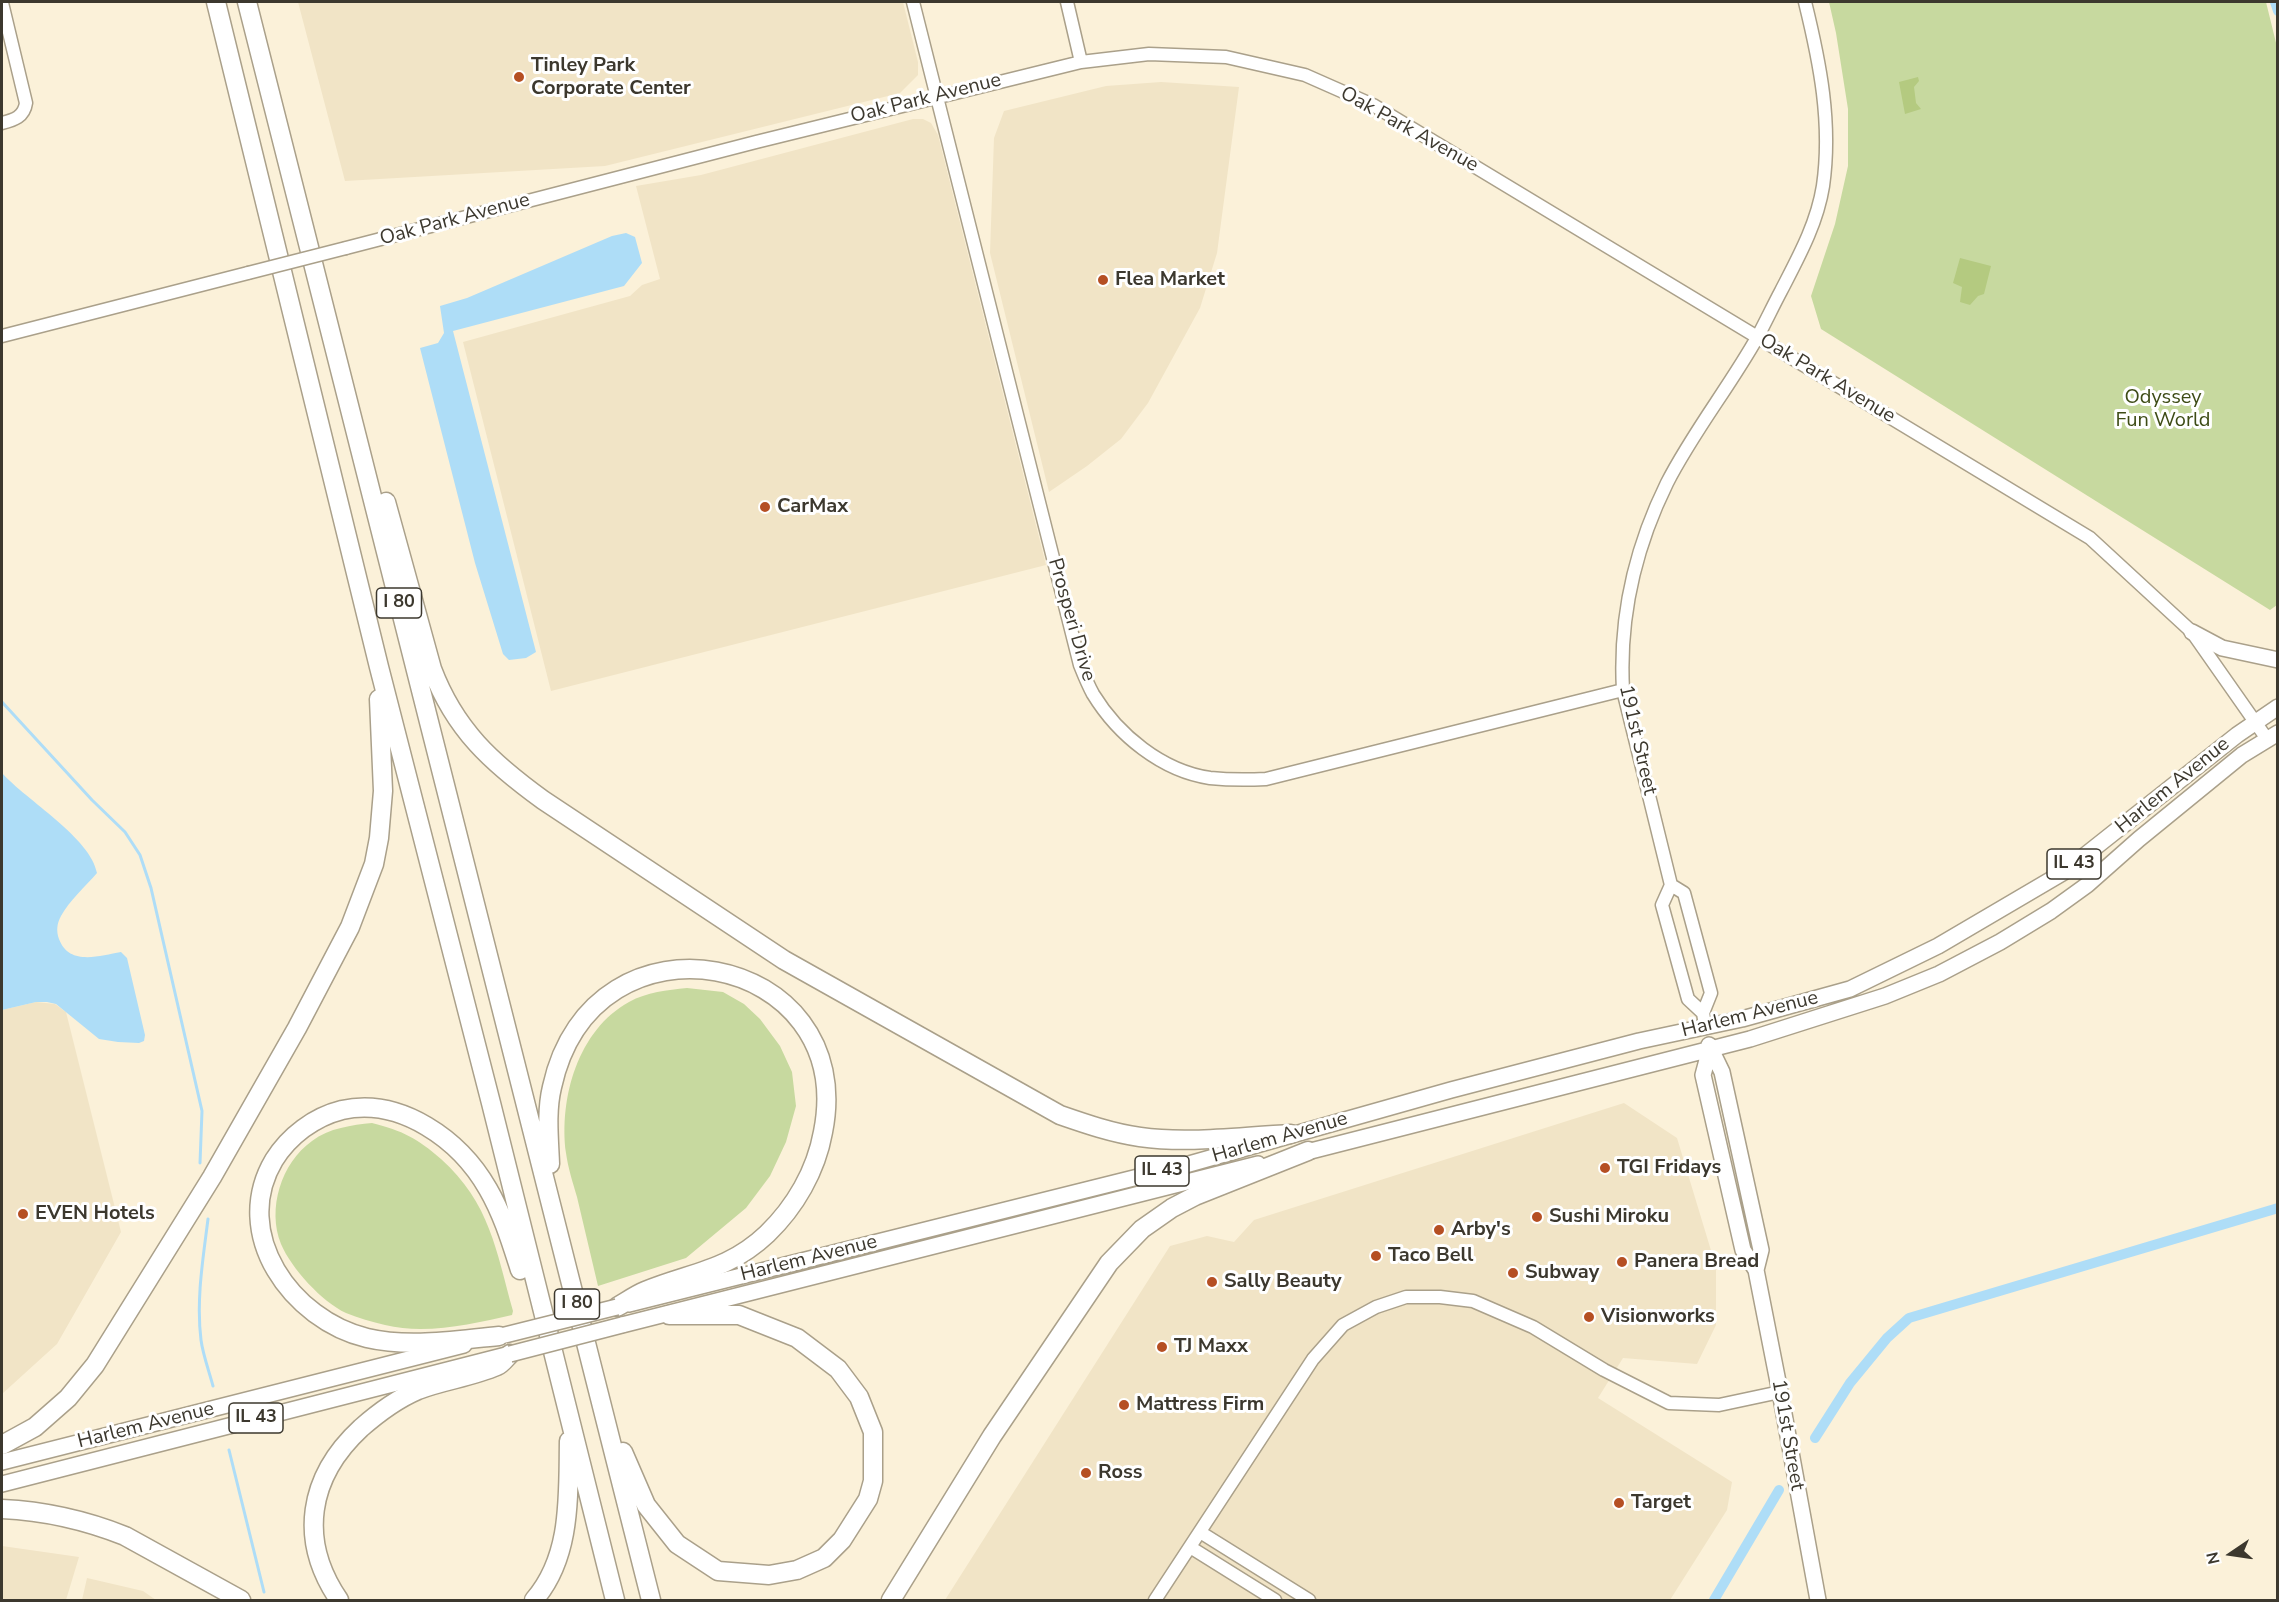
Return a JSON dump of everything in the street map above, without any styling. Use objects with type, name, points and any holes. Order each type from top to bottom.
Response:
[{"type":"highway","name":"I 80","points":[[216,2],[379,667],[615,1600]]},
{"type":"highway","name":"I 80","points":[[247,2],[651,1600]]},
{"type":"highway","points":[[317,277],[353,378],[432,669],[445,700],[468,735],[505,773],[784,960],[1060,1115],[1117,1133],[1152,1138],[1291,1134]]},
{"type":"highway","points":[[2,1446],[43,1420],[73,1392],[95,1365],[212,1177],[297,1028],[351,927],[374,864],[382,815],[379,667]]},
{"type":"highway","points":[[552,1205],[548,1126],[552,1085],[572,1036],[586,1017],[605,998],[648,975],[675,969],[703,968],[730,973],[750,981],[773,996],[795,1017],[807,1033],[821,1063],[825,1079],[827,1107],[818,1155],[797,1196],[782,1218],[766,1235],[712,1270],[644,1292],[617,1307]]},
{"type":"highway","points":[[502,1336],[420,1343],[381,1341],[342,1329],[316,1314],[302,1302],[276,1272],[264,1246],[261,1231],[260,1202],[265,1181],[273,1161],[287,1143],[324,1116],[355,1108],[394,1111],[425,1125],[456,1149],[488,1188],[505,1225],[525,1286],[539,1303]]},
{"type":"highway","points":[[891,1600],[992,1436],[1109,1263],[1142,1229],[1172,1208],[1195,1196],[1308,1151]]},
{"type":"highway","points":[[602,1404],[646,1505],[677,1545],[718,1571],[769,1575],[797,1570],[824,1558],[842,1540],[868,1499],[873,1481],[875,1453],[873,1432],[859,1397],[838,1369],[797,1338],[739,1315],[669,1315]]},
{"type":"highway","points":[[339,1600],[321,1569],[315,1547],[314,1509],[321,1484],[340,1451],[378,1413],[398,1400],[448,1380],[499,1365],[510,1354]]},
{"type":"highway","points":[[534,1600],[552,1572],[566,1527],[569,1415]]},
{"type":"highway","points":[[2,1509],[59,1515],[105,1528],[125,1536],[241,1600]]},
{"type":"main road","points":[[2192,632],[2222,648],[2277,660]]},
{"type":"main road","name":"Harlem Avenue","points":[[2,1462],[1182,1166],[1291,1134],[1628,1044],[1704,1020],[1742,1019],[1850,989],[1938,946],[2064,872],[2255,722],[2277,708]]},
{"type":"main road","name":"Harlem Avenue","points":[[2,1484],[1750,1039],[1885,996],[1939,974],[2000,942],[2051,911],[2087,885],[2139,839],[2242,755],[2272,736]]},
{"type":"main road","name":"191st Street","points":[[1704,1020],[1710,1049],[1722,1072],[1761,1250],[1756,1270],[1818,1600]]},
{"type":"street","name":"Prosperi Drive","points":[[913,2],[1080,665],[1092,692],[1108,716],[1128,737],[1179,769],[1208,778],[1237,780],[1266,778],[1623,690]]},
{"type":"street","points":[[1067,2],[1081,62]]},
{"type":"street","name":"191st Street","points":[[1704,1020],[1688,999],[1662,905],[1671,885],[1623,690],[1622,664],[1627,603],[1646,532],[1679,462],[1758,337],[1809,236],[1822,188],[1827,141],[1824,89],[1805,2]]},
{"type":"street","points":[[2,3],[26,94],[25,110],[14,121],[2,123]]},
{"type":"street","name":"Oak Park Avenue","points":[[2,336],[937,96],[1081,62],[1149,54],[1226,57],[1305,75],[1373,105],[2090,538],[2192,632],[2255,722],[2272,736]]},
{"type":"street","name":"191st Street","points":[[1671,885],[1684,893],[1711,993],[1704,1020]]},
{"type":"street","points":[[1155,1600],[1313,1359],[1343,1325],[1376,1307],[1406,1297],[1440,1297],[1473,1301],[1533,1327],[1604,1370],[1669,1403],[1719,1405],[1780,1392]]},
{"type":"street","points":[[1200,1532],[1309,1600]]},
{"type":"street","points":[[1190,1547],[1275,1600]]},
{"type":"shaded area","points":[[298,2],[903,2],[918,62],[918,75],[900,93],[605,166],[345,181]]},
{"type":"shaded area","name":"Flea Market","points":[[1161,82],[1239,87],[1217,253],[1200,308],[1148,403],[1121,439],[1049,492],[990,253],[994,138],[1004,111],[1106,86]]},
{"type":"shaded area","points":[[913,119],[923,119],[931,123],[938,135],[1046,565],[551,691],[463,342],[630,296],[642,285],[660,279],[636,186],[701,175]]},
{"type":"shaded area","points":[[36,1002],[55,1004],[66,1012],[121,1232],[57,1344],[2,1394],[2,1010]]},
{"type":"shaded area","points":[[1624,1103],[1677,1138],[1716,1267],[1716,1325],[1697,1364],[1623,1358],[1598,1398],[1732,1482],[1727,1510],[1670,1600],[945,1600],[1170,1246],[1207,1236],[1234,1242],[1254,1220]]},
{"type":"shaded area","points":[[2,1546],[79,1557],[66,1600],[2,1600]]},
{"type":"shaded area","points":[[87,1578],[143,1591],[156,1600],[82,1600]]},
{"type":"green space","name":"Odyssey Fun World","points":[[1829,2],[2266,2],[2278,51],[2277,605],[2270,610],[1821,329],[1811,296],[1835,224],[1848,166],[1848,109]]},
{"type":"green space","points":[[1918,77],[1919,81],[1914,87],[1916,103],[1921,109],[1905,114],[1899,82]]},
{"type":"green space","points":[[1960,258],[1991,266],[1984,294],[1978,296],[1970,305],[1960,302],[1962,287],[1953,283]]},
{"type":"green space","points":[[687,988],[723,992],[744,1004],[760,1019],[780,1046],[792,1072],[796,1106],[786,1142],[770,1176],[746,1208],[686,1258],[598,1286],[566,1153],[566,1110],[569,1088],[585,1048],[611,1014],[643,996]]},
{"type":"green space","points":[[372,1123],[401,1132],[424,1146],[441,1159],[471,1193],[481,1210],[496,1248],[513,1311],[512,1315],[433,1329],[385,1325],[355,1317],[337,1308],[308,1283],[292,1263],[281,1244],[277,1230],[276,1202],[292,1161],[301,1150],[326,1133]]},
{"type":"water","points":[[626,233],[635,237],[642,263],[624,286],[453,331],[536,652],[526,658],[509,660],[503,654],[475,563],[420,348],[438,343],[444,333],[440,306],[467,298],[612,236]]},
{"type":"water","points":[[2,773],[71,833],[92,860],[97,873],[64,910],[58,924],[58,936],[64,947],[77,956],[94,957],[121,952],[127,958],[145,1035],[144,1041],[139,1043],[99,1039],[56,1004],[47,1002],[36,1002],[2,1010]]},
{"type":"waterway","points":[[2275,2],[2278,11]]},
{"type":"waterway","points":[[2,702],[92,800],[125,832],[140,855],[151,888],[202,1111],[200,1163]]},
{"type":"waterway","points":[[1815,1438],[1850,1383],[1887,1338],[1909,1318],[2278,1208]]},
{"type":"waterway","points":[[208,1219],[199,1310],[203,1351],[213,1386]]},
{"type":"waterway","points":[[229,1450],[264,1592]]},
{"type":"waterway","points":[[1714,1600],[1779,1490]]},
{"type":"place","name":"Tinley Park Corporate Center","points":[[519,77]]},
{"type":"place","name":"Flea Market","points":[[1103,280]]},
{"type":"place","name":"CarMax","points":[[765,507]]},
{"type":"place","name":"TGI Fridays","points":[[1605,1168]]},
{"type":"place","name":"EVEN Hotels","points":[[23,1214]]},
{"type":"place","name":"Sushi Miroku","points":[[1537,1217]]},
{"type":"place","name":"Arby's","points":[[1439,1230]]},
{"type":"place","name":"Taco Bell","points":[[1376,1256]]},
{"type":"place","name":"Panera Bread","points":[[1622,1262]]},
{"type":"place","name":"Subway","points":[[1513,1273]]},
{"type":"place","name":"Sally Beauty","points":[[1212,1282]]},
{"type":"place","name":"Visionworks","points":[[1589,1317]]},
{"type":"place","name":"TJ Maxx","points":[[1162,1347]]},
{"type":"place","name":"Mattress Firm","points":[[1124,1405]]},
{"type":"place","name":"Ross","points":[[1086,1473]]},
{"type":"place","name":"Target","points":[[1619,1503]]}]
